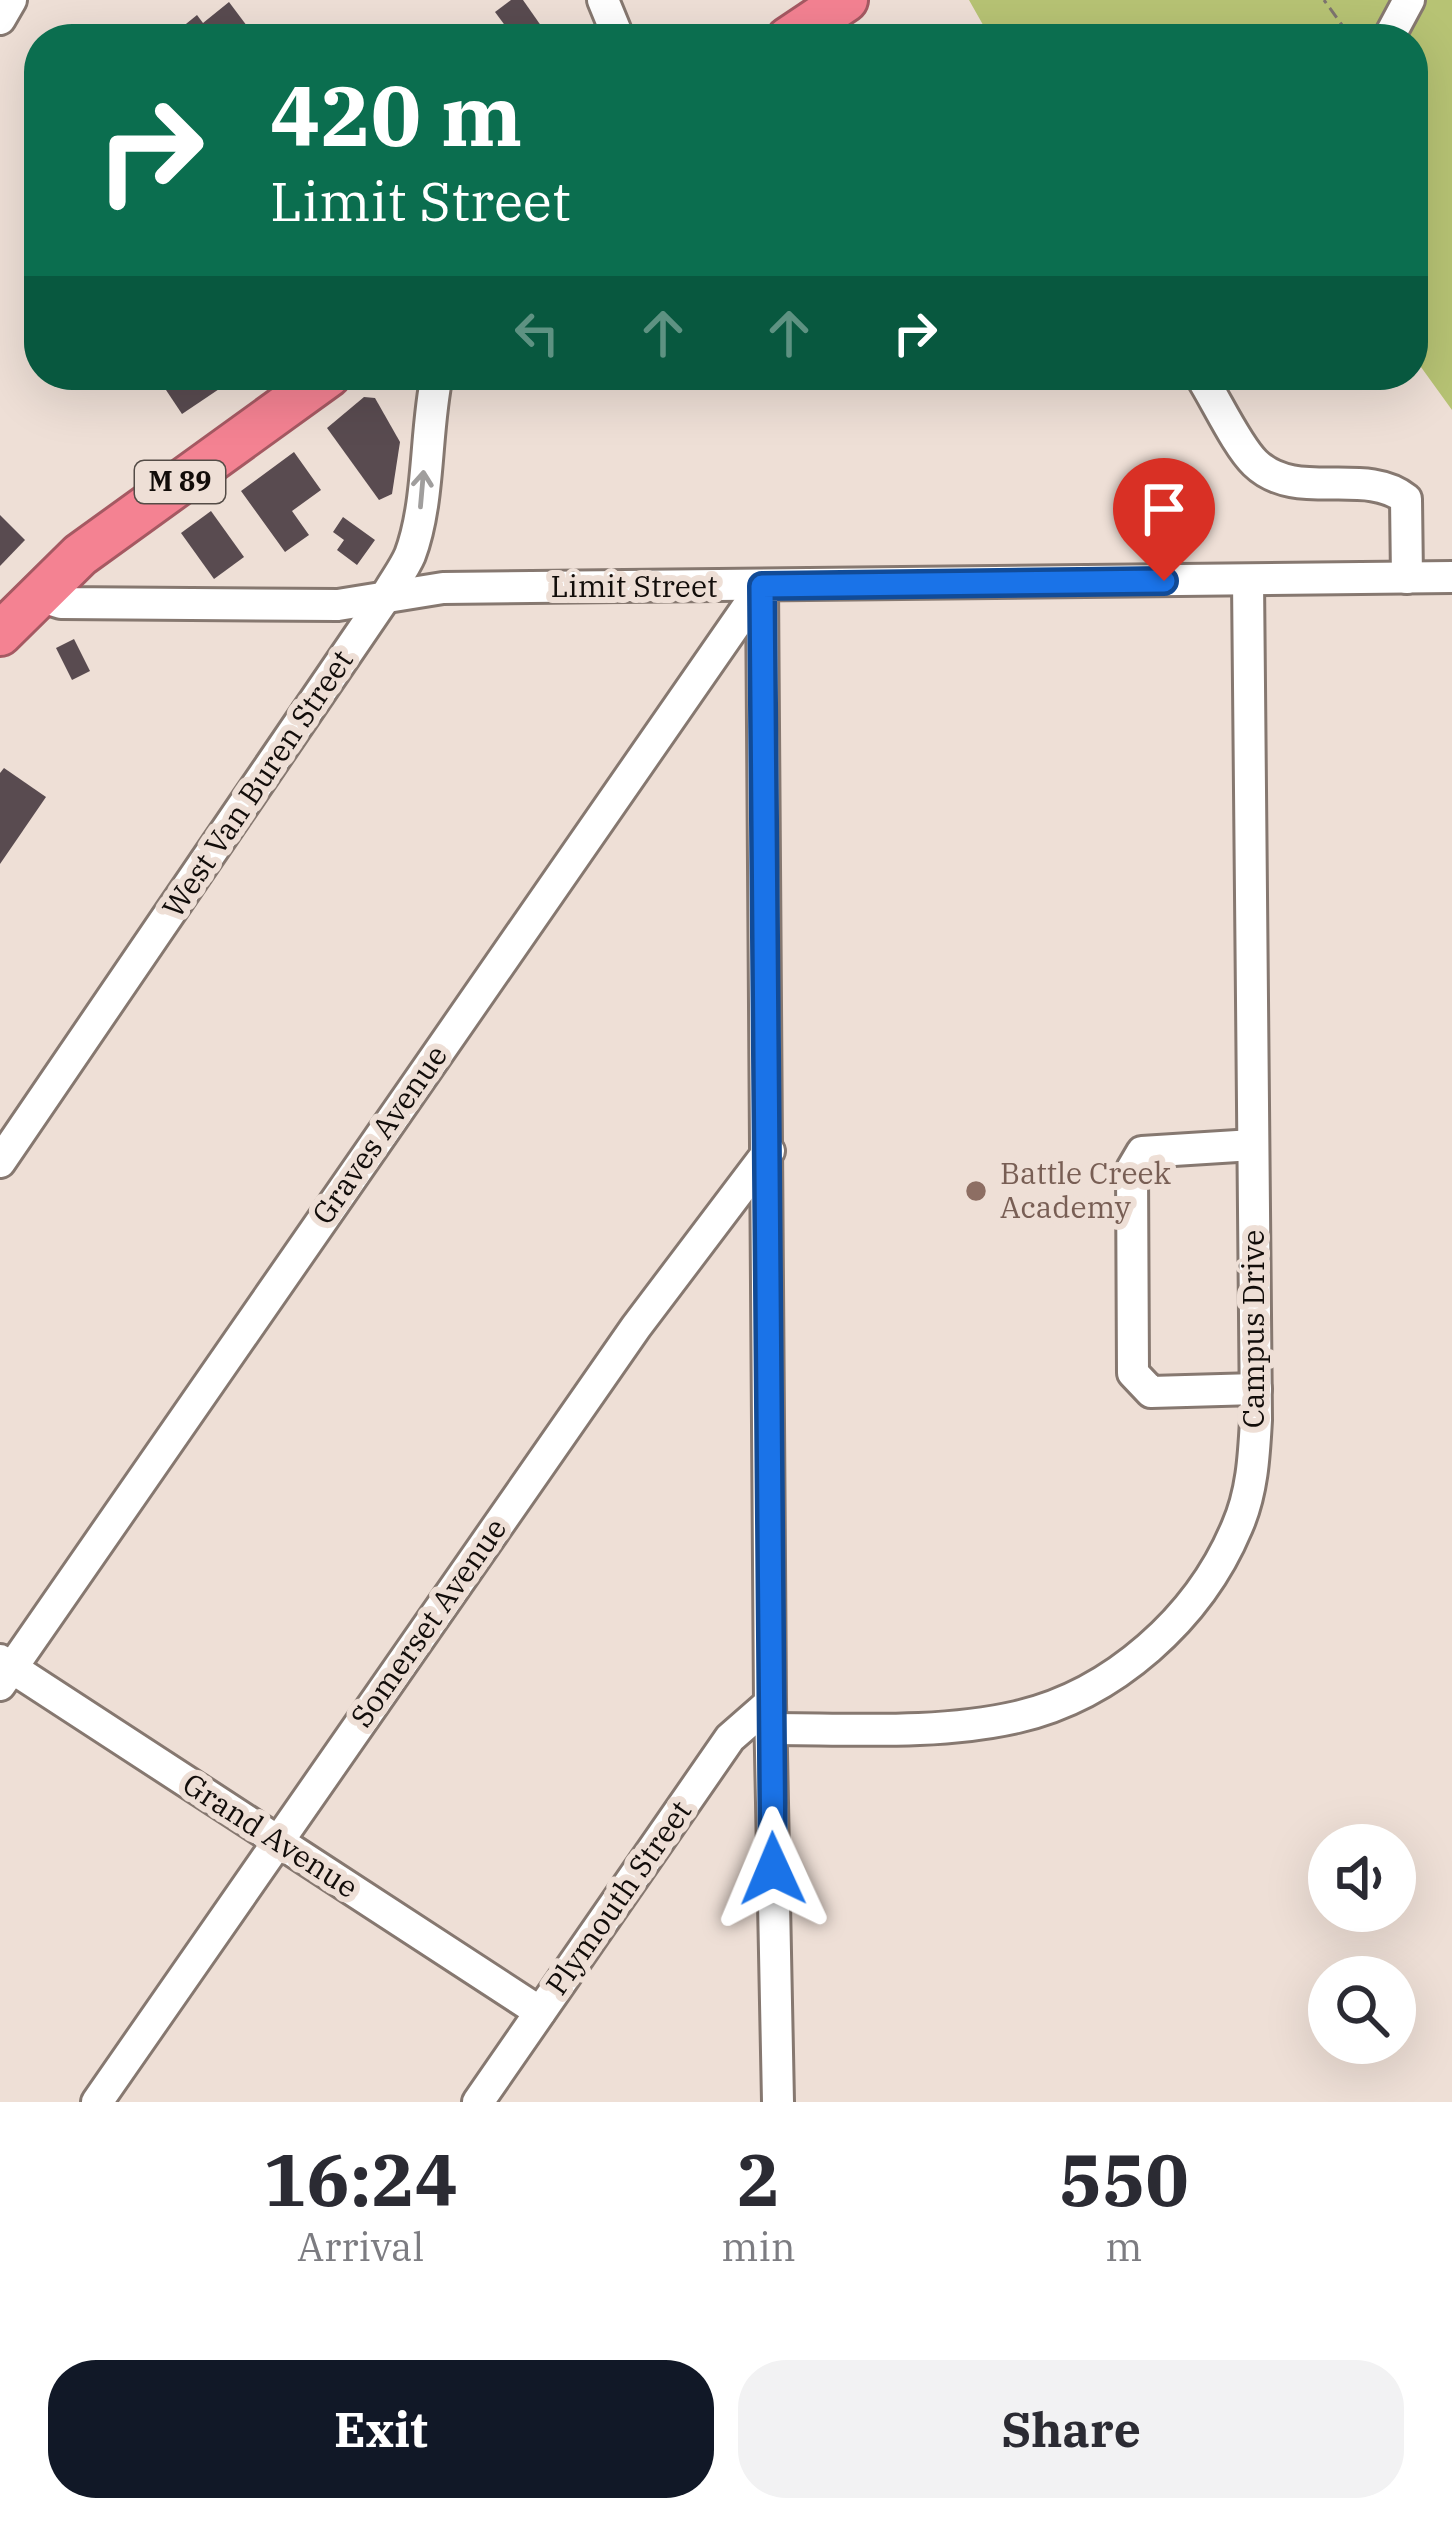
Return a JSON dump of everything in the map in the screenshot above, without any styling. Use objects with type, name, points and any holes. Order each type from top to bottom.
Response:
[{"type":"highway","points":[[810,24],[846,0]]},
{"type":"highway","name":"M 89","points":[[0,634],[80,555],[308,390]]},
{"type":"street","points":[[0,19],[11,0]]},
{"type":"street","name":"West Van Buren Street","points":[[0,1162],[410,555],[420,513],[434,390]]},
{"type":"street","points":[[1209,390],[1256,464],[1291,482],[1391,488],[1406,499],[1407,578]]},
{"type":"street","name":"Limit Street","points":[[35,595],[61,603],[338,605],[443,588],[1452,577]]},
{"type":"street","name":"Campus Drive","points":[[771,1716],[925,1726],[1017,1717],[1069,1700],[1112,1676],[1151,1646],[1186,1610],[1216,1571],[1239,1525],[1253,1471],[1256,1390],[1248,580]]},
{"type":"street","points":[[762,586],[778,2102]]},
{"type":"street","name":"Graves Avenue","points":[[4,1671],[762,586]]},
{"type":"street","points":[[1253,1145],[1142,1152],[1132,1169],[1133,1373],[1151,1392],[1256,1390]]},
{"type":"street","name":"Somerset Avenue","points":[[97,2102],[636,1327],[769,1151]]},
{"type":"street","name":"Grand Avenue","points":[[4,1671],[540,2012]]},
{"type":"street","name":"Plymouth Street","points":[[478,2102],[730,1738],[771,1716]]},
{"type":"green space","points":[[969,0],[1452,0],[1452,410],[1428,377],[1428,24],[983,24]]},
{"type":"building","points":[[511,0],[523,0],[540,24],[504,24],[495,12]]},
{"type":"building","points":[[229,2],[246,24],[186,24],[197,15],[203,23]]},
{"type":"building","points":[[166,390],[218,390],[182,414]]},
{"type":"building","points":[[364,397],[375,398],[400,442],[392,494],[379,500],[327,428]]},
{"type":"building","points":[[294,452],[321,490],[292,511],[309,535],[285,552],[241,491]]},
{"type":"building","points":[[211,511],[244,557],[214,579],[181,533]]},
{"type":"building","points":[[0,515],[25,540],[0,566]]},
{"type":"building","points":[[343,517],[375,540],[357,565],[337,550],[344,540],[333,532]]},
{"type":"building","points":[[74,639],[90,671],[72,680],[56,648]]},
{"type":"building","points":[[4,768],[46,797],[0,864],[0,773]]},
{"type":"place","name":"Battle Creek Academy","points":[[976,1191]]},
{"type":"route","points":[[773,1869],[762,586],[1164,581]]}]
